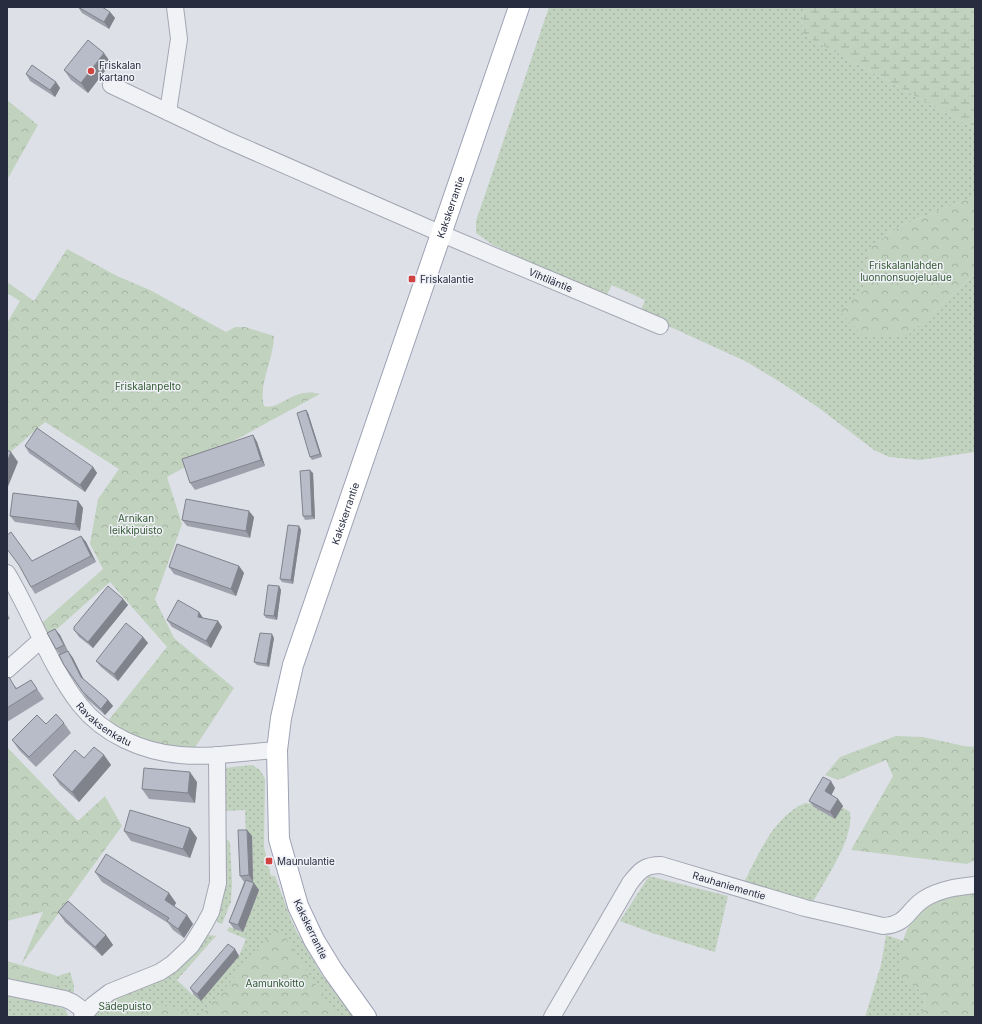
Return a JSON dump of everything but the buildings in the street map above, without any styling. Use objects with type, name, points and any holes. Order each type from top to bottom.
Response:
[{"type":"main road","name":"Kakskerrantie","points":[[366,1017],[333,971],[314,940],[298,906],[279,839],[277,750],[281,718],[293,665],[520,7]]},
{"type":"street","points":[[168,112],[179,39],[175,7]]},
{"type":"street","points":[[111,85],[225,139],[442,234]]},
{"type":"street","name":"Vihtiläntie","points":[[442,234],[607,302],[660,326]]},
{"type":"street","name":"Ravaksenkatu","points":[[7,573],[71,692],[90,716],[104,727],[124,739],[157,752],[198,756],[277,750]]},
{"type":"street","points":[[7,670],[42,639]]},
{"type":"street","points":[[7,987],[65,999],[72,1002],[84,1014],[110,992],[160,972],[172,964],[191,946],[211,912],[218,882],[217,755]]},
{"type":"street","name":"Rauhaniementie","points":[[552,1017],[630,883],[642,869],[652,865],[662,865],[805,908],[883,926],[893,926],[900,922],[918,904],[934,893],[947,889],[975,885]]},
{"type":"green space","points":[[549,7],[803,7],[802,34],[975,129],[975,196],[900,226],[869,248],[862,292],[908,335],[975,274],[975,452],[920,460],[889,457],[874,450],[819,408],[747,362],[640,313],[645,300],[612,285],[605,298],[493,245],[476,233],[476,221]]},
{"type":"green space","points":[[803,7],[975,7],[975,129],[802,34]]},
{"type":"green space","points":[[7,100],[38,125],[7,180]]},
{"type":"green space","name":"Friskalanlahden luonnonsuojelualue","points":[[975,196],[975,274],[908,335],[862,335],[838,310],[862,292],[869,248],[900,226]]},
{"type":"green space","name":"Friskalanpelto","points":[[67,249],[117,276],[150,290],[226,332],[235,327],[245,327],[274,336],[272,354],[263,389],[264,406],[270,407],[302,393],[311,392],[320,394],[167,477],[182,524],[155,599],[174,638],[234,688],[194,749],[167,748],[136,739],[108,721],[167,647],[110,582],[49,636],[42,623],[103,569],[90,544],[98,499],[119,469],[45,422],[7,455],[7,323],[20,301],[7,293],[7,282],[34,301]]},
{"type":"green space","points":[[896,736],[923,737],[975,747],[975,860],[967,864],[851,850],[893,776],[886,760],[838,780],[825,775],[840,757]]},
{"type":"green space","points":[[7,747],[78,821],[105,796],[122,826],[21,965],[43,912],[7,921]]},
{"type":"green space","name":"Sädepuisto","points":[[252,765],[260,770],[265,779],[264,847],[271,876],[275,876],[292,922],[322,975],[354,1017],[91,1017],[208,935],[216,936],[177,980],[193,995],[239,956],[246,939],[227,931],[229,927],[243,932],[253,882],[252,836],[246,837],[245,810],[224,811],[224,768]]},
{"type":"green space","points":[[805,803],[816,804],[835,819],[842,807],[850,812],[850,823],[843,848],[811,906],[744,882],[768,837],[784,817]]},
{"type":"green space","points":[[224,837],[230,842],[232,882],[231,902],[221,924],[215,920]]},
{"type":"green space","points":[[649,876],[728,896],[715,952],[652,933],[620,921]]},
{"type":"green space","points":[[975,890],[975,1017],[921,1017],[925,1003],[922,993],[900,977],[901,950],[906,932],[914,916],[926,903]]},
{"type":"green space","name":"Aamunkoitto","points":[[278,926],[337,1017],[99,1017],[122,994],[201,1016]]},
{"type":"green space","points":[[886,935],[904,941],[901,953],[900,976],[922,993],[925,1003],[921,1017],[865,1017],[881,965]]},
{"type":"green space","points":[[7,961],[58,976],[50,990],[17,999],[7,998]]},
{"type":"green space","points":[[70,972],[74,992],[69,995],[50,990],[58,976]]},
{"type":"green space","points":[[7,998],[44,1003],[65,1009],[68,1015],[67,1017],[7,1017]]},
{"type":"place","name":"Friskalan kartano","points":[[91,71]]},
{"type":"place","name":"Friskalantie","points":[[412,279]]},
{"type":"place","name":"Maunulantie","points":[[269,861]]},
{"type":"park label","name":"Arnikan leikkipuisto","points":[[136,524]]}]
